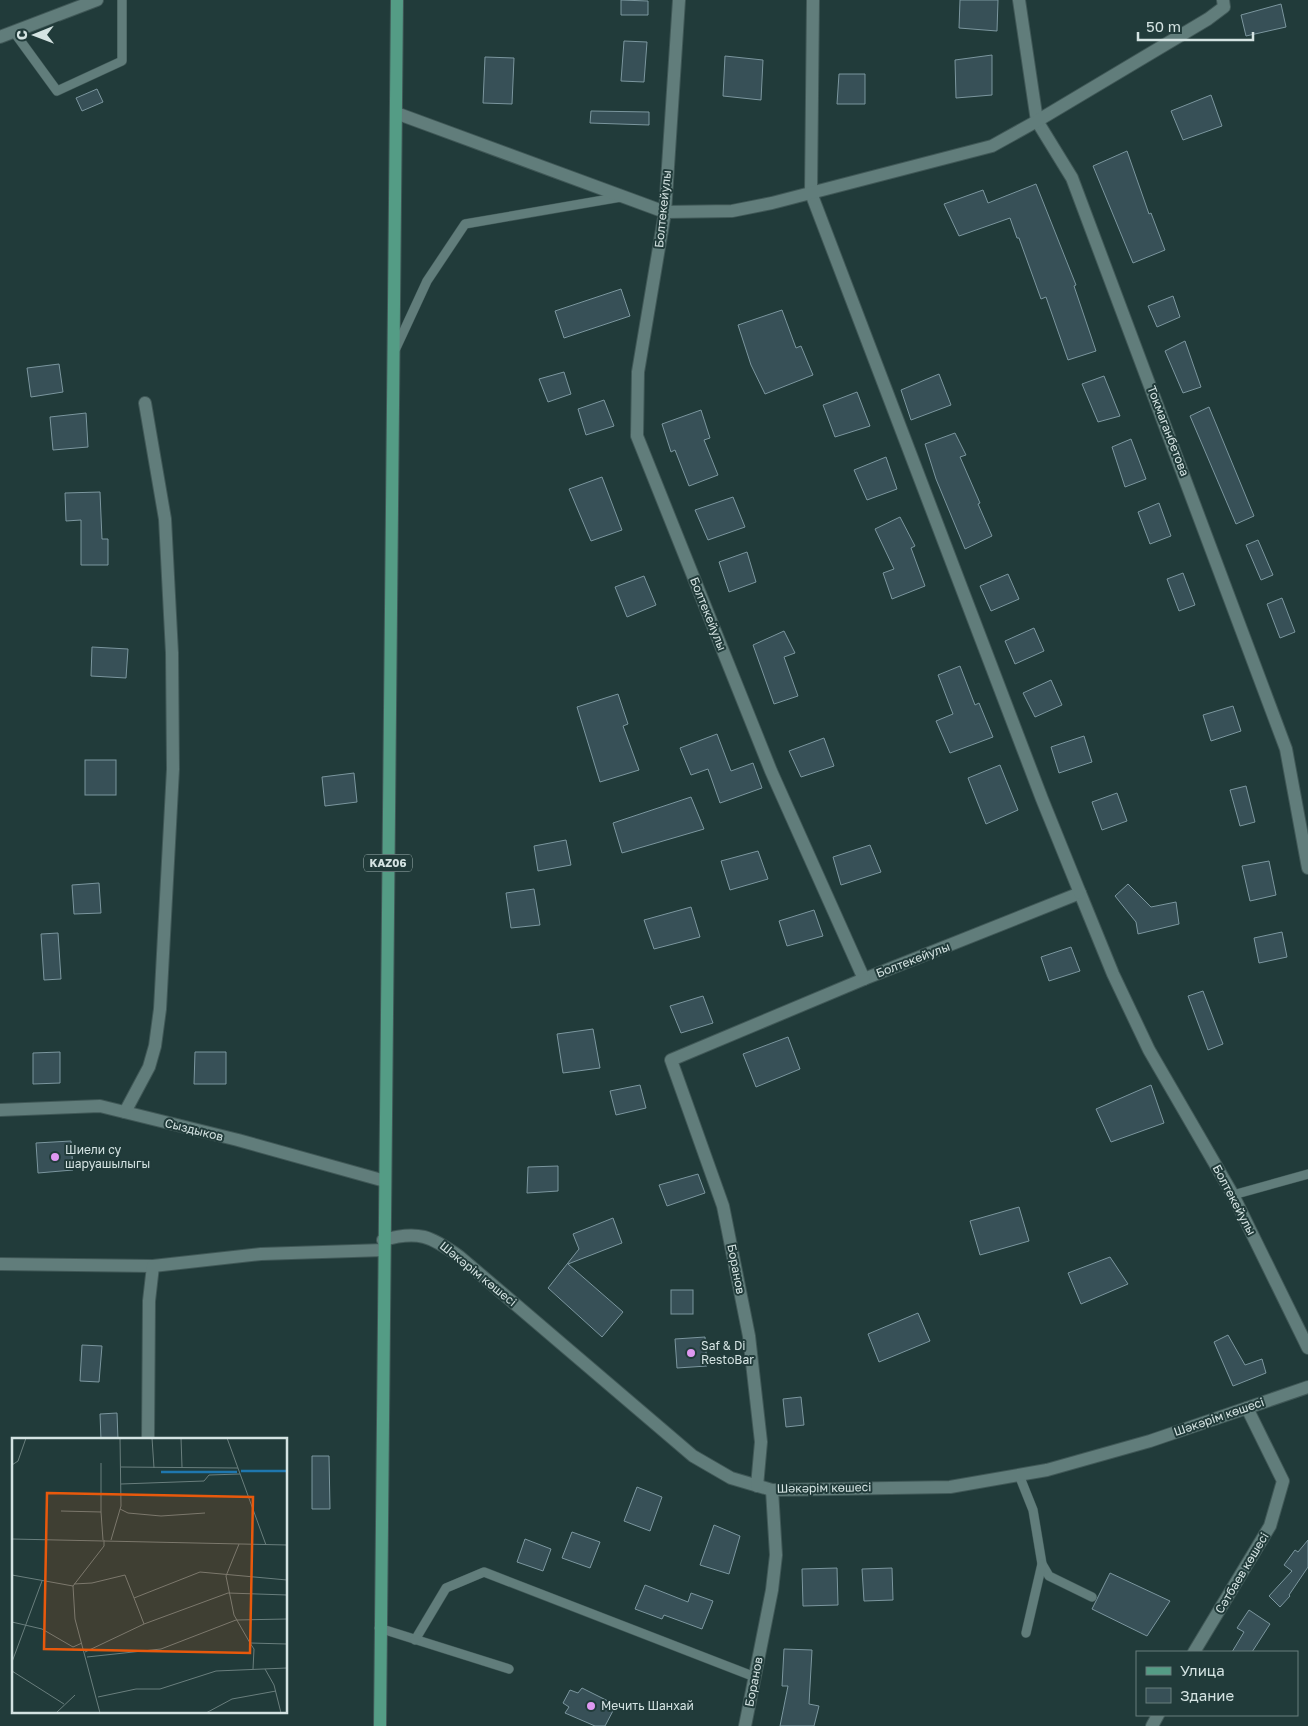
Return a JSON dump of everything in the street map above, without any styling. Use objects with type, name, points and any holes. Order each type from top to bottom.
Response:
[{"type":"main road","name":"KАZ06","points":[[380,1726],[379,1628],[397,0]]},
{"type":"street","points":[[0,37],[97,0]]},
{"type":"street","name":"Болтекейулы","points":[[680,0],[665,212],[638,372],[637,436],[771,770],[864,979],[1080,893]]},
{"type":"street","name":"Болтекейулы","points":[[813,0],[812,193],[1038,790],[1113,974],[1149,1050],[1233,1195],[1308,1348]]},
{"type":"street","name":"Токмаганбетова","points":[[1019,0],[1037,121],[1072,178],[1286,749],[1308,868]]},
{"type":"street","points":[[396,113],[665,212],[732,211],[812,193],[992,146],[1208,19],[1226,2]]},
{"type":"street","points":[[125,1112],[149,1067],[155,1046],[160,1009],[173,769],[172,653],[165,518],[145,403]]},
{"type":"street","name":"Боранов","points":[[757,1486],[761,1442],[749,1336],[723,1206],[671,1060],[864,979]]},
{"type":"street","name":"Сыздыков","points":[[0,1110],[100,1106],[238,1140],[384,1181]]},
{"type":"street","name":"Шәкәрім көшесі","points":[[0,1264],[153,1266],[261,1254],[383,1245],[401,1235],[418,1234],[436,1240],[460,1257],[693,1456],[731,1478],[772,1490],[950,1487],[1047,1470],[1150,1441],[1308,1387]]},
{"type":"street","points":[[148,1438],[149,1302],[153,1266]]},
{"type":"street","name":"Сәтбаев көшесі","points":[[1195,1651],[1270,1526],[1283,1481],[1248,1408]]},
{"type":"street","name":"Боранов","points":[[745,1726],[776,1555],[772,1490]]},
{"type":"lane","points":[[14,32],[57,91],[122,61],[122,0]]},
{"type":"lane","points":[[393,353],[427,281],[464,224],[620,197]]},
{"type":"lane","points":[[1233,1195],[1308,1174]]},
{"type":"lane","points":[[1019,1475],[1033,1510],[1042,1564],[1049,1576],[1092,1597]]},
{"type":"lane","points":[[1026,1633],[1042,1564]]},
{"type":"lane","points":[[415,1640],[446,1588],[484,1572],[755,1677]]},
{"type":"lane","points":[[379,1628],[509,1670]]},
{"type":"building","points":[[621,0],[648,1],[648,15],[621,15]]},
{"type":"building","points":[[960,0],[998,0],[997,31],[959,28]]},
{"type":"building","points":[[1281,4],[1286,27],[1246,36],[1241,15]]},
{"type":"building","points":[[624,41],[647,42],[644,82],[621,81]]},
{"type":"building","points":[[992,55],[992,95],[956,98],[955,60]]},
{"type":"building","points":[[725,56],[763,60],[761,100],[723,96]]},
{"type":"building","points":[[485,57],[514,58],[512,104],[483,103]]},
{"type":"building","points":[[839,74],[865,74],[865,104],[837,104]]},
{"type":"building","points":[[97,89],[103,102],[82,111],[76,98]]},
{"type":"building","points":[[1211,95],[1222,126],[1183,140],[1171,111]]},
{"type":"building","points":[[591,111],[649,112],[649,125],[590,123]]},
{"type":"building","points":[[1127,151],[1149,214],[1151,213],[1165,250],[1133,263],[1093,166]]},
{"type":"building","points":[[1036,184],[1076,285],[1074,286],[1096,351],[1068,360],[1046,297],[1041,299],[1010,218],[959,236],[944,204],[983,190],[988,203]]},
{"type":"building","points":[[621,289],[630,316],[564,338],[555,311]]},
{"type":"building","points":[[1173,296],[1180,317],[1157,327],[1148,306]]},
{"type":"building","points":[[782,310],[796,348],[801,346],[813,375],[765,394],[751,365],[738,325]]},
{"type":"building","points":[[1185,341],[1201,387],[1183,393],[1165,351]]},
{"type":"building","points":[[59,364],[63,392],[31,397],[27,368]]},
{"type":"building","points":[[564,372],[571,394],[548,402],[539,379]]},
{"type":"building","points":[[939,374],[951,405],[911,420],[901,390]]},
{"type":"building","points":[[1104,376],[1120,416],[1098,422],[1082,384]]},
{"type":"building","points":[[857,392],[870,426],[835,437],[823,405]]},
{"type":"building","points":[[604,400],[614,426],[586,435],[578,409]]},
{"type":"building","points":[[1209,407],[1254,516],[1236,524],[1190,416]]},
{"type":"building","points":[[701,410],[710,438],[704,440],[718,475],[689,486],[675,450],[671,452],[662,424]]},
{"type":"building","points":[[86,413],[88,447],[53,450],[50,417]]},
{"type":"building","points":[[955,433],[966,455],[960,457],[992,536],[965,549],[936,479],[925,444]]},
{"type":"building","points":[[1131,439],[1146,479],[1125,487],[1112,447]]},
{"type":"building","points":[[886,457],[897,489],[867,500],[854,470]]},
{"type":"building","points":[[602,477],[622,530],[591,541],[569,489]]},
{"type":"building","points":[[100,492],[102,539],[108,539],[108,565],[81,565],[81,520],[66,521],[65,493]]},
{"type":"building","points":[[733,497],[745,527],[708,540],[695,510]]},
{"type":"building","points":[[1159,503],[1171,536],[1150,544],[1138,512]]},
{"type":"building","points":[[900,517],[915,546],[911,548],[925,586],[892,599],[883,573],[894,569],[875,529]]},
{"type":"building","points":[[1258,540],[1273,575],[1261,580],[1246,545]]},
{"type":"building","points":[[747,552],[756,582],[729,592],[719,562]]},
{"type":"building","points":[[1183,573],[1195,605],[1179,611],[1167,579]]},
{"type":"building","points":[[1008,574],[1019,599],[991,611],[980,586]]},
{"type":"building","points":[[644,576],[656,605],[627,617],[615,587]]},
{"type":"building","points":[[1282,598],[1295,632],[1280,638],[1267,604]]},
{"type":"building","points":[[1034,628],[1044,651],[1015,664],[1005,641]]},
{"type":"building","points":[[784,631],[795,653],[784,657],[798,696],[774,704],[753,645]]},
{"type":"building","points":[[92,647],[128,649],[126,678],[91,676]]},
{"type":"building","points":[[960,666],[975,705],[979,703],[993,737],[950,753],[936,721],[953,714],[938,675]]},
{"type":"building","points":[[1051,680],[1062,705],[1035,717],[1023,693]]},
{"type":"building","points":[[618,694],[628,724],[623,726],[639,770],[600,782],[577,707]]},
{"type":"building","points":[[1233,706],[1241,731],[1211,741],[1203,715]]},
{"type":"building","points":[[717,734],[731,771],[753,763],[762,788],[720,803],[708,769],[691,775],[680,748]]},
{"type":"building","points":[[1084,736],[1092,762],[1059,773],[1051,747]]},
{"type":"building","points":[[824,738],[834,766],[801,777],[789,751]]},
{"type":"building","points":[[85,760],[116,760],[116,795],[85,795]]},
{"type":"building","points":[[1000,765],[1018,810],[986,824],[968,778]]},
{"type":"building","points":[[354,773],[357,802],[325,806],[322,777]]},
{"type":"building","points":[[1246,786],[1255,822],[1240,826],[1230,790]]},
{"type":"building","points":[[1117,793],[1127,821],[1102,830],[1092,802]]},
{"type":"building","points":[[691,797],[704,829],[622,853],[613,823]]},
{"type":"building","points":[[566,840],[571,865],[538,871],[534,846]]},
{"type":"building","points":[[870,845],[881,872],[841,885],[833,857]]},
{"type":"building","points":[[758,851],[768,879],[730,890],[721,861]]},
{"type":"building","points":[[1269,861],[1276,895],[1250,901],[1242,866]]},
{"type":"building","points":[[99,883],[101,913],[74,914],[72,885]]},
{"type":"building","points":[[1128,884],[1151,907],[1176,902],[1179,924],[1138,934],[1136,922],[1115,896]]},
{"type":"building","points":[[534,889],[540,925],[511,928],[506,893]]},
{"type":"building","points":[[691,907],[700,937],[654,949],[644,920]]},
{"type":"building","points":[[814,910],[823,936],[787,946],[779,921]]},
{"type":"building","points":[[1282,932],[1287,957],[1259,963],[1254,938]]},
{"type":"building","points":[[58,933],[61,979],[44,980],[41,934]]},
{"type":"building","points":[[1071,947],[1080,971],[1049,981],[1041,957]]},
{"type":"building","points":[[1203,991],[1223,1044],[1208,1050],[1188,996]]},
{"type":"building","points":[[703,996],[713,1023],[681,1033],[670,1006]]},
{"type":"building","points":[[593,1029],[600,1068],[563,1073],[557,1034]]},
{"type":"building","points":[[788,1037],[800,1069],[756,1087],[743,1054]]},
{"type":"building","points":[[60,1052],[60,1083],[33,1084],[33,1053]]},
{"type":"building","points":[[195,1052],[226,1052],[226,1084],[194,1084]]},
{"type":"building","points":[[640,1085],[646,1108],[616,1115],[610,1091]]},
{"type":"building","points":[[1151,1085],[1164,1123],[1111,1142],[1096,1109]]},
{"type":"building","name":"Шиели су шаруашылыгы","points":[[71,1141],[73,1170],[38,1173],[36,1143]]},
{"type":"building","points":[[558,1166],[558,1191],[527,1193],[528,1167]]},
{"type":"building","points":[[698,1174],[705,1193],[667,1206],[659,1185]]},
{"type":"building","points":[[1019,1207],[1029,1241],[980,1255],[970,1221]]},
{"type":"building","points":[[613,1218],[622,1243],[568,1264],[623,1312],[602,1337],[548,1288],[579,1249],[573,1234]]},
{"type":"building","points":[[1110,1257],[1128,1284],[1081,1304],[1068,1273]]},
{"type":"building","points":[[671,1290],[693,1290],[693,1314],[671,1314]]},
{"type":"building","points":[[918,1313],[930,1341],[879,1362],[868,1334]]},
{"type":"building","points":[[1228,1335],[1245,1365],[1262,1359],[1266,1373],[1233,1386],[1214,1342]]},
{"type":"building","points":[[705,1337],[707,1366],[677,1368],[675,1339]]},
{"type":"building","points":[[82,1345],[102,1346],[99,1382],[80,1381]]},
{"type":"building","points":[[801,1397],[804,1425],[786,1427],[783,1399]]},
{"type":"building","points":[[117,1413],[118,1438],[101,1438],[100,1414]]},
{"type":"building","points":[[312,1456],[329,1456],[330,1509],[312,1509]]},
{"type":"building","points":[[637,1487],[662,1497],[650,1531],[624,1521]]},
{"type":"building","points":[[714,1525],[740,1536],[729,1574],[700,1565]]},
{"type":"building","points":[[572,1532],[600,1542],[590,1568],[562,1558]]},
{"type":"building","points":[[525,1539],[551,1549],[543,1571],[517,1562]]},
{"type":"building","points":[[1308,1540],[1308,1567],[1290,1596],[1280,1607],[1269,1596],[1292,1571],[1284,1565],[1295,1550],[1298,1552]]},
{"type":"building","points":[[837,1568],[838,1605],[803,1606],[802,1569]]},
{"type":"building","points":[[892,1568],[893,1600],[864,1601],[862,1569]]},
{"type":"building","points":[[1110,1573],[1170,1601],[1147,1636],[1092,1609]]},
{"type":"building","points":[[645,1585],[688,1602],[691,1593],[713,1601],[702,1629],[664,1615],[662,1619],[635,1609]]},
{"type":"building","points":[[1249,1610],[1270,1624],[1253,1651],[1233,1651],[1244,1632],[1237,1628]]},
{"type":"building","points":[[784,1649],[812,1650],[809,1704],[819,1706],[814,1726],[780,1726],[788,1686],[782,1686]]},
{"type":"building","name":"Мечить Шанхай","points":[[582,1688],[616,1705],[605,1726],[595,1726],[565,1713],[569,1707],[563,1703],[570,1690],[578,1693]]},
{"type":"place","name":"Шиели су шаруашылыгы","points":[[55,1157]]},
{"type":"place","name":"Saf & Di RestoBar","points":[[691,1353]]},
{"type":"place","name":"Мечить Шанхай","points":[[591,1706]]}]
